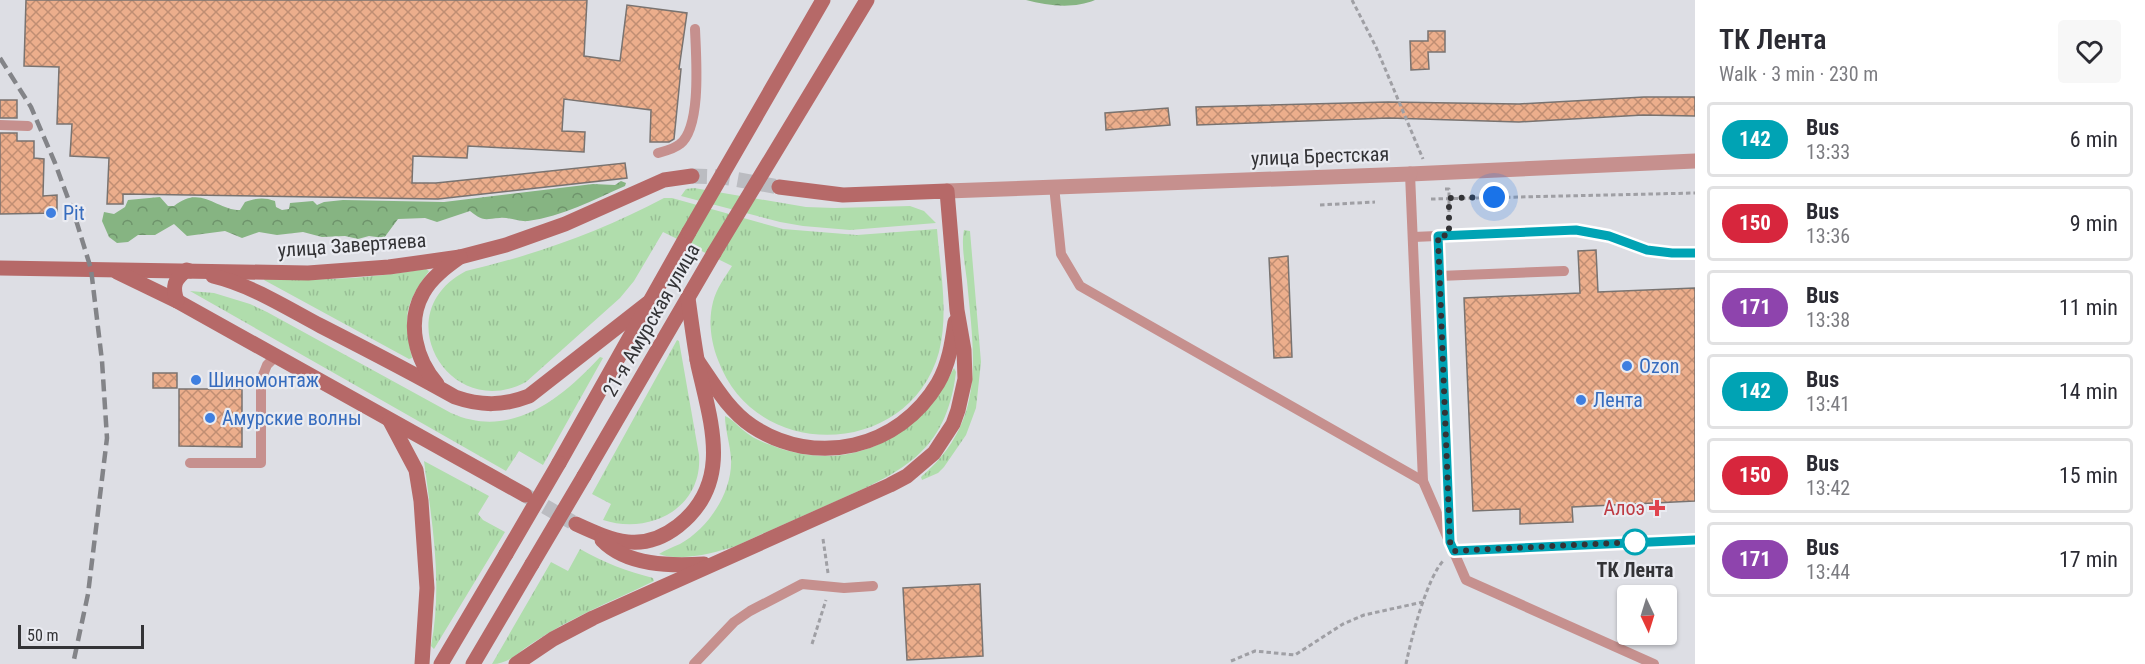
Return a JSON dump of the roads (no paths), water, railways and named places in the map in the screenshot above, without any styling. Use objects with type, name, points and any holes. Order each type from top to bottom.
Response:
[{"type":"main road","name":"21-я Амурская улица","points":[[441,664],[560,463],[648,303],[823,0]]},
{"type":"main road","name":"21-я Амурская улица","points":[[473,664],[714,254],[867,0]]},
{"type":"main road","name":"улица Завертяева","points":[[0,268],[298,273],[350,271],[460,257],[530,238],[664,180],[692,176]]},
{"type":"main road","points":[[516,664],[573,628],[908,476],[934,453],[953,424],[965,379],[947,191],[843,195],[778,187]]},
{"type":"main road","points":[[441,389],[422,363],[415,332],[415,318],[423,293],[445,268],[460,257]]},
{"type":"main road","points":[[112,270],[177,301],[525,495]]},
{"type":"main road","points":[[177,301],[173,291],[175,282],[187,270],[224,279],[252,290],[441,389],[467,401],[490,405],[507,403],[529,396],[648,303]]},
{"type":"main road","points":[[576,524],[624,543],[636,544],[647,542],[674,530],[701,504],[710,482],[714,456],[688,298]]},
{"type":"main road","points":[[697,360],[730,407],[750,425],[768,436],[811,449],[854,446],[875,439],[898,427],[934,390],[949,358],[957,310]]},
{"type":"main road","points":[[389,418],[416,470],[421,501],[427,588],[422,664]]},
{"type":"main road","points":[[595,533],[620,554],[645,561],[689,565],[716,564]]},
{"type":"street","name":"улица Брестская","points":[[947,191],[1695,161]]},
{"type":"lane","points":[[658,153],[681,144],[689,133],[696,101],[695,29]]},
{"type":"lane","points":[[0,125],[28,126]]},
{"type":"lane","points":[[1410,174],[1423,482],[1466,580],[1654,664]]},
{"type":"lane","points":[[1054,186],[1061,254],[1080,286],[1423,482]]},
{"type":"lane","points":[[1413,237],[1576,230],[1609,236],[1647,250],[1695,253]]},
{"type":"lane","points":[[1443,236],[1439,276],[1452,546]]},
{"type":"lane","points":[[1439,276],[1564,271]]},
{"type":"lane","points":[[190,463],[261,463],[261,380],[267,365],[276,356]]},
{"type":"lane","points":[[1452,546],[1695,540]]},
{"type":"lane","points":[[694,664],[734,622],[750,610],[802,584],[830,587],[873,586]]},
{"type":"tunnel","points":[[692,176],[723,177],[779,187]]},
{"type":"tunnel","points":[[525,495],[572,522]]},
{"type":"railway","points":[[0,58],[31,107],[55,163],[91,269],[102,361],[107,438],[88,594],[73,664]]},
{"type":"place","name":"Pit","points":[[51,213]]},
{"type":"place","name":"Ozon","points":[[1627,366]]},
{"type":"place","name":"Шиномонтаж","points":[[196,380]]},
{"type":"place","name":"Лента","points":[[1581,400]]},
{"type":"place","name":"Амурские волны","points":[[210,418]]},
{"type":"place","name":"Алоэ","points":[[1657,508]]},
{"type":"place","name":"ТК Лента","points":[[1635,542]]}]
